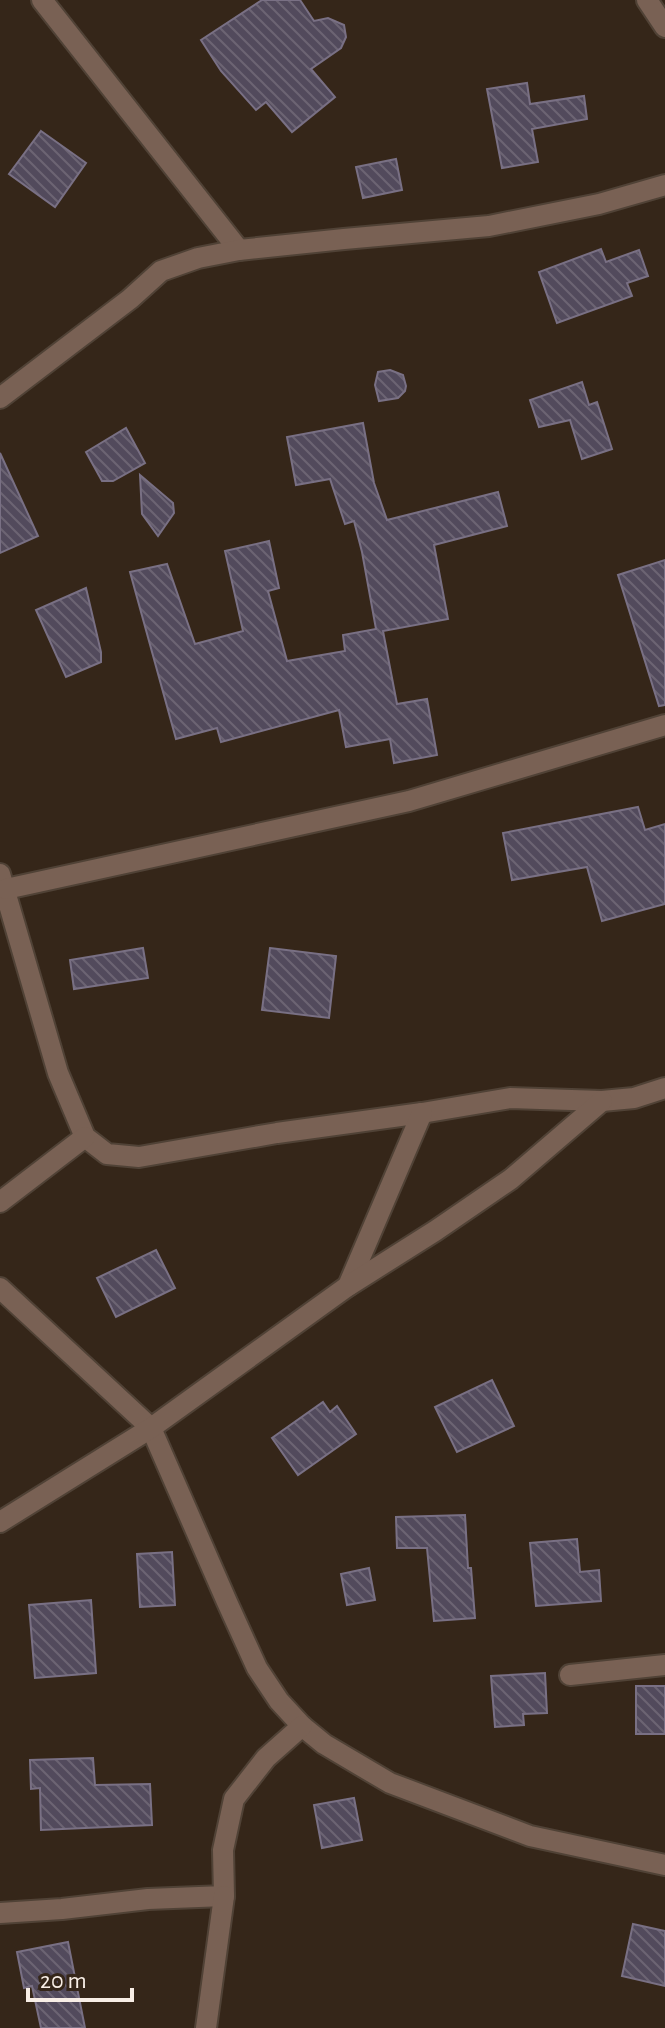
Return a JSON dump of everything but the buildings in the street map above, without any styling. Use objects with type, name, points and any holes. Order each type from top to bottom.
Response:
[{"type":"street","points":[[42,0],[239,250]]},
{"type":"street","points":[[647,0],[665,27]]},
{"type":"street","points":[[0,398],[130,299],[161,271],[198,258],[239,250],[489,226],[599,204],[665,185]]},
{"type":"street","points":[[665,725],[409,801],[3,882],[58,1073],[85,1137],[107,1154],[139,1157],[510,1098],[602,1101],[634,1098],[665,1088]]},
{"type":"street","points":[[0,1522],[151,1428],[348,1286],[511,1179],[602,1101]]},
{"type":"street","points":[[348,1286],[422,1113]]},
{"type":"street","points":[[0,1202],[85,1137]]},
{"type":"street","points":[[0,1288],[151,1428],[257,1668],[279,1701],[302,1726],[324,1744],[404,1789],[530,1836],[665,1865]]},
{"type":"street","points":[[570,1675],[665,1665]]},
{"type":"street","points":[[206,2028],[224,1896],[223,1850],[234,1799],[266,1758],[302,1726]]},
{"type":"street","points":[[0,1913],[148,1899],[224,1896]]}]
